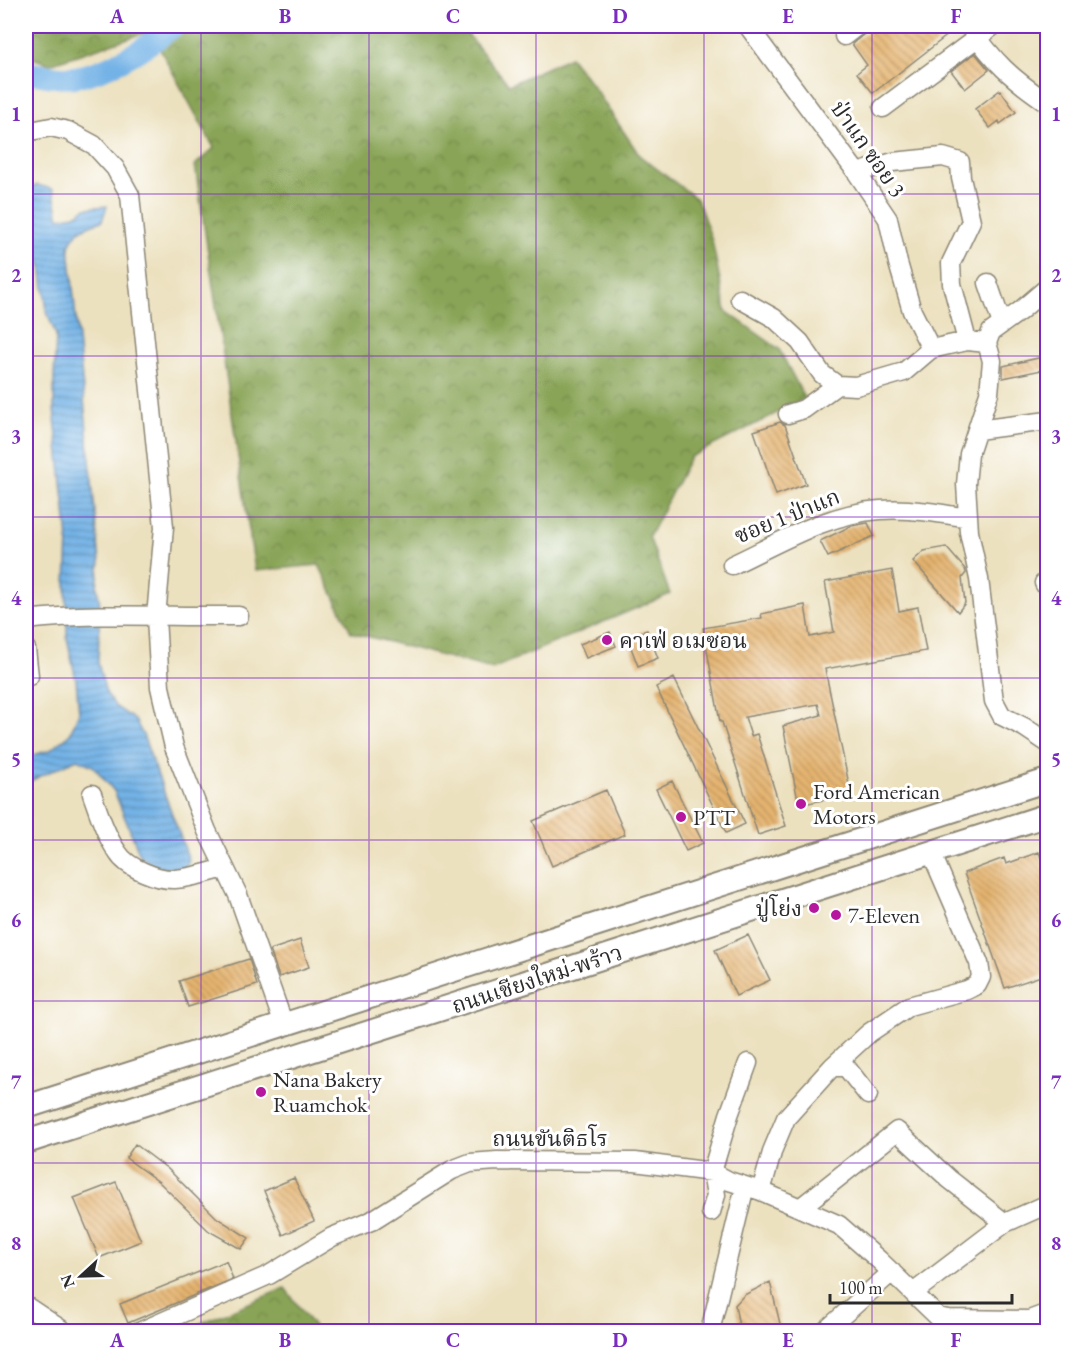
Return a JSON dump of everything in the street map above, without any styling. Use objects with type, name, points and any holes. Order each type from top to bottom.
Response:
[{"type":"main road","name":"ถนนเชียงใหม่-พร้าว","points":[[26,1107],[1047,780]]},
{"type":"main road","name":"ถนนเชียงใหม่-พร้าว","points":[[26,1142],[1047,815]]},
{"type":"street","name":"ป่าแก ซอย 3","points":[[748,26],[857,173],[888,219],[912,311],[931,349]]},
{"type":"street","points":[[883,108],[973,31],[993,26]]},
{"type":"street","points":[[973,31],[996,63],[1024,87],[1044,100]]},
{"type":"street","points":[[26,132],[51,127],[68,131],[94,145],[115,168],[130,195],[164,527],[156,617],[160,687],[174,747],[207,831],[238,895],[284,1025]]},
{"type":"street","points":[[857,173],[893,162],[943,157],[960,162],[961,178],[971,221],[951,263],[952,284],[967,341]]},
{"type":"street","points":[[988,283],[1002,324]]},
{"type":"street","points":[[1047,287],[991,332],[987,343],[992,361],[989,393],[969,454],[966,484],[969,532],[979,579],[994,701],[1002,716],[1024,726],[1047,743]]},
{"type":"street","points":[[740,299],[774,318],[800,342],[822,374],[837,385],[856,386],[904,372],[931,349],[967,341],[987,343]]},
{"type":"street","points":[[788,414],[804,409],[837,385]]},
{"type":"street","points":[[977,430],[1047,421]]},
{"type":"street","name":"ซอย 1 ป่าแก","points":[[732,564],[826,522],[850,514],[910,509],[968,518]]},
{"type":"street","points":[[26,620],[105,615],[239,616]]},
{"type":"street","points":[[26,649],[29,676]]},
{"type":"street","points":[[92,794],[106,832],[119,856],[135,867],[159,877],[176,879],[225,868]]},
{"type":"street","points":[[712,1323],[753,1188],[786,1118],[832,1067],[868,1033],[909,1006],[967,990],[977,985],[981,977],[979,963],[931,852]]},
{"type":"street","points":[[711,1212],[716,1195],[712,1172],[748,1063]]},
{"type":"street","points":[[832,1067],[846,1067],[868,1095]]},
{"type":"street","points":[[800,1208],[897,1131],[949,1179],[1005,1224]]},
{"type":"street","name":"ถนนขันติธโร","points":[[139,1332],[269,1275],[332,1237],[371,1221],[452,1170],[470,1163],[497,1161],[635,1162],[712,1172],[839,1225],[892,1272],[942,1324]]},
{"type":"street","points":[[913,1293],[1005,1224],[1047,1204]]},
{"type":"street","points":[[824,1332],[892,1272]]},
{"type":"street","points":[[26,1306],[65,1332]]},
{"type":"street","points":[[942,1324],[948,1319],[1033,1326],[1047,1312]]},
{"type":"green space","points":[[26,26],[461,26],[509,85],[570,57],[593,86],[640,156],[697,199],[712,240],[726,311],[779,349],[805,399],[690,457],[649,537],[670,594],[492,669],[351,632],[319,565],[255,571],[195,165],[214,148],[150,31],[50,64],[26,56]]},
{"type":"green space","points":[[285,1288],[317,1331],[182,1331]]},
{"type":"water","points":[[37,185],[53,189],[59,218],[75,215],[86,208],[107,206],[102,221],[77,233],[69,247],[100,562],[97,586],[100,605],[98,663],[106,693],[115,706],[135,720],[143,735],[189,860],[185,868],[172,870],[153,867],[140,855],[114,791],[93,766],[77,759],[26,783],[26,757],[50,750],[70,734],[79,712],[76,680],[67,638],[68,539],[54,409],[56,335],[47,312],[41,265],[33,232],[26,227],[26,191]]},
{"type":"building","points":[[874,26],[942,26],[949,34],[873,93],[857,73],[867,65],[852,44]]},
{"type":"building","points":[[975,53],[989,70],[965,89],[951,71]]},
{"type":"building","points":[[1000,90],[1016,112],[1000,124],[999,121],[990,128],[975,109]]},
{"type":"building","points":[[1047,356],[1047,369],[1003,378],[1003,366]]},
{"type":"building","points":[[780,422],[785,425],[806,484],[776,495],[754,431]]},
{"type":"building","points":[[868,523],[874,536],[828,557],[820,541],[851,526]]},
{"type":"building","points":[[946,547],[966,573],[962,578],[965,603],[958,612],[913,561],[924,551]]},
{"type":"building","points":[[892,570],[899,611],[918,607],[926,651],[825,669],[851,794],[799,805],[783,726],[821,715],[818,704],[745,717],[751,736],[757,734],[786,826],[758,835],[722,722],[720,722],[703,628],[762,618],[761,614],[805,605],[810,637],[834,632],[825,582]]},
{"type":"building","points":[[647,630],[658,658],[638,666],[627,637]]},
{"type":"building","points":[[610,632],[616,646],[586,658],[580,644]]},
{"type":"building","points":[[674,678],[745,824],[726,833],[656,687]]},
{"type":"building","points":[[672,781],[703,843],[686,851],[656,789]]},
{"type":"building","points":[[606,790],[625,834],[552,866],[533,821]]},
{"type":"building","points":[[1039,852],[1047,876],[1047,974],[1005,988],[964,873],[1004,858],[1006,864]]},
{"type":"building","points":[[748,935],[770,980],[736,996],[715,950]]},
{"type":"building","points":[[300,940],[309,967],[279,977],[270,950]]},
{"type":"building","points":[[249,959],[257,985],[188,1007],[179,981]]},
{"type":"building","points":[[135,1144],[168,1169],[217,1218],[249,1238],[241,1249],[209,1231],[159,1182],[126,1158]]},
{"type":"building","points":[[294,1178],[314,1221],[283,1235],[264,1191]]},
{"type":"building","points":[[116,1182],[141,1241],[99,1258],[74,1198]]},
{"type":"building","points":[[226,1261],[233,1279],[128,1323],[120,1304]]},
{"type":"building","points":[[770,1282],[782,1332],[740,1332],[735,1305],[744,1295]]},
{"type":"waterway","points":[[26,72],[63,77],[89,74],[128,57],[174,26]]},
{"type":"place","name":"คาเฟ่ อเมซอน","points":[[607,640]]},
{"type":"place","name":"Ford American Motors","points":[[801,804]]},
{"type":"place","name":"PTT","points":[[681,817]]},
{"type":"place","name":"ปู่โย่ง","points":[[814,908]]},
{"type":"place","name":"7-Eleven","points":[[836,915]]},
{"type":"place","name":"Nana Bakery Ruamchok","points":[[261,1092]]}]
